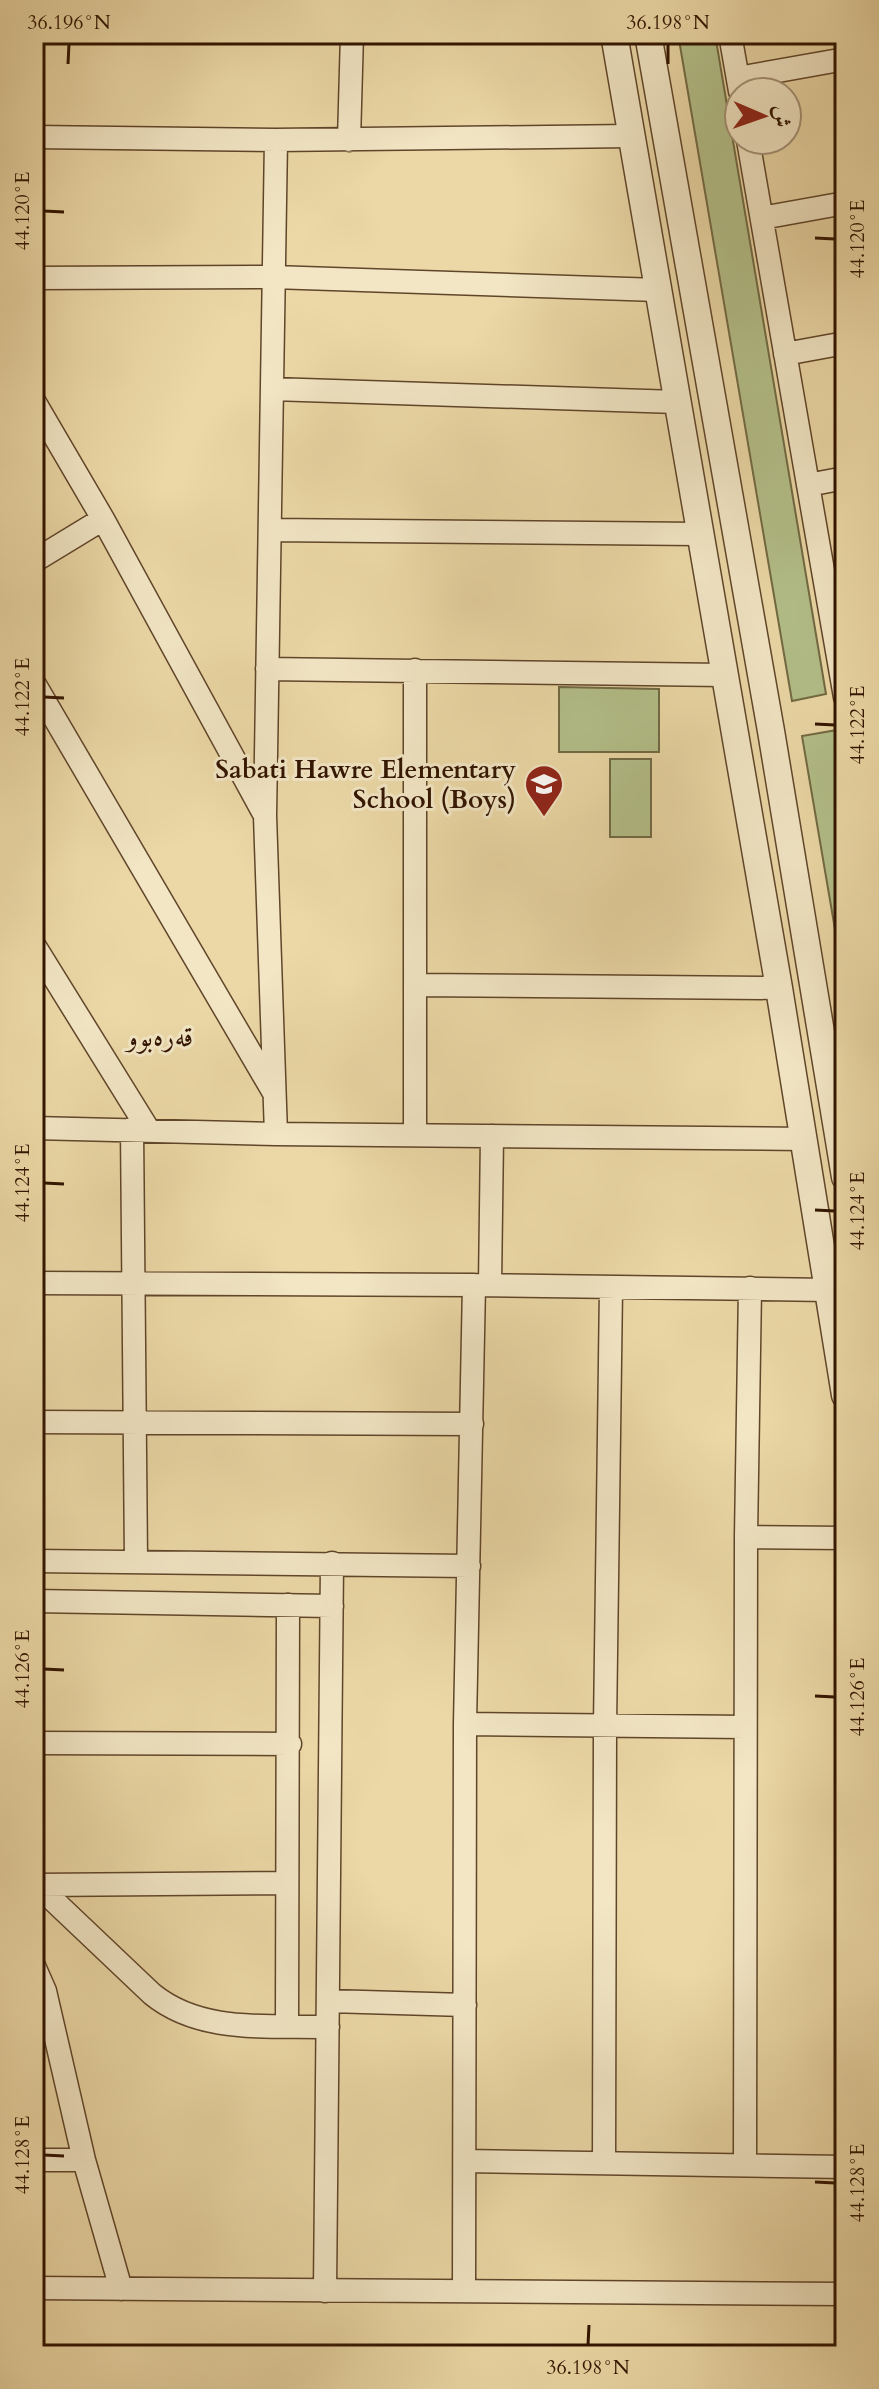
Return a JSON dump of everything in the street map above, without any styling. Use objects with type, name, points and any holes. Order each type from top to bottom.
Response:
[{"type":"street","points":[[349,140],[352,34]]},
{"type":"street","points":[[614,34],[779,988],[845,1395]]},
{"type":"street","points":[[648,34],[771,731],[845,1177]]},
{"type":"street","points":[[730,34],[737,76]]},
{"type":"street","points":[[776,76],[845,59]]},
{"type":"street","points":[[34,137],[349,140],[631,136]]},
{"type":"street","points":[[276,140],[265,816],[276,1134]]},
{"type":"street","points":[[751,156],[808,485],[839,624],[845,697]]},
{"type":"street","points":[[762,218],[845,203]]},
{"type":"street","points":[[34,278],[273,277],[658,290]]},
{"type":"street","points":[[785,354],[845,343]]},
{"type":"street","points":[[272,389],[677,402]]},
{"type":"street","points":[[34,401],[103,519],[265,816]]},
{"type":"street","points":[[808,485],[845,478]]},
{"type":"street","points":[[34,561],[103,519]]},
{"type":"street","points":[[270,530],[700,534]]},
{"type":"street","points":[[267,669],[724,675]]},
{"type":"street","points":[[415,670],[415,1135]]},
{"type":"street","points":[[34,683],[276,1096]]},
{"type":"street","points":[[736,739],[771,731]]},
{"type":"street","points":[[34,945],[44,978],[140,1129],[133,1284],[136,1562]]},
{"type":"street","points":[[417,985],[779,988]]},
{"type":"street","points":[[34,1128],[276,1134],[804,1139]]},
{"type":"street","points":[[464,2290],[465,1724],[472,1424],[492,1136]]},
{"type":"street","points":[[34,1283],[829,1290]]},
{"type":"street","points":[[604,2162],[605,1726],[611,1288]]},
{"type":"street","points":[[745,2164],[746,1537],[750,1288]]},
{"type":"street","points":[[34,1422],[472,1424]]},
{"type":"street","points":[[746,1537],[845,1538]]},
{"type":"street","points":[[34,1561],[469,1566]]},
{"type":"street","points":[[325,2291],[332,1563]]},
{"type":"street","points":[[34,1601],[332,1606]]},
{"type":"street","points":[[287,2026],[288,1605]]},
{"type":"street","points":[[465,1724],[745,1727]]},
{"type":"street","points":[[34,1743],[290,1744]]},
{"type":"street","points":[[36,1884],[287,1883]]},
{"type":"street","points":[[36,1884],[152,1994],[174,2010],[212,2023],[328,2027]]},
{"type":"street","points":[[34,1966],[45,1991],[84,2160],[121,2289]]},
{"type":"street","points":[[329,2001],[465,2005]]},
{"type":"street","points":[[34,2160],[84,2160]]},
{"type":"street","points":[[465,2161],[845,2167]]},
{"type":"street","points":[[34,2288],[845,2294]]},
{"type":"green space","points":[[678,34],[715,34],[723,82],[723,156],[736,156],[826,694],[792,701]]},
{"type":"green space","points":[[559,687],[659,689],[659,752],[559,752]]},
{"type":"green space","points":[[837,730],[845,777],[845,988],[802,736]]},
{"type":"green space","points":[[610,759],[651,759],[651,837],[610,837]]},
{"type":"place","name":"Sabati Hawre Elementary School (Boys)","points":[[544,818]]},
{"type":"district","name":"قەرەبوو","points":[[160,1037]]}]
